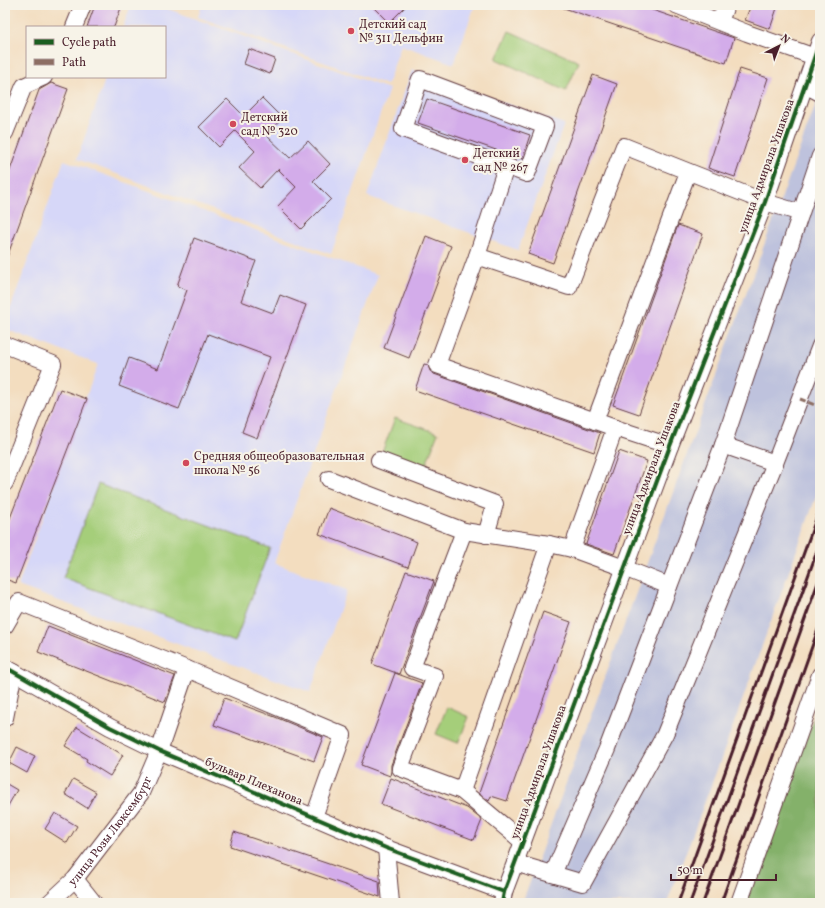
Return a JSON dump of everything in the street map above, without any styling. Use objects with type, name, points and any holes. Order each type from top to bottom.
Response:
[{"type":"street","points":[[74,26],[83,5]]},
{"type":"street","points":[[676,5],[815,57]]},
{"type":"street","points":[[720,22],[726,5]]},
{"type":"street","name":"улица Адмирала Ушакова","points":[[503,898],[624,568],[765,202],[820,41]]},
{"type":"street","points":[[5,133],[24,86],[42,78]]},
{"type":"street","points":[[420,79],[545,126],[527,174],[506,167],[403,129],[420,79]]},
{"type":"street","points":[[805,85],[820,93]]},
{"type":"street","points":[[477,256],[569,287],[624,146],[765,202],[801,213]]},
{"type":"street","points":[[553,874],[607,749],[723,445],[820,156]]},
{"type":"street","points":[[506,167],[477,256],[437,365],[670,446]]},
{"type":"street","points":[[595,421],[688,172]]},
{"type":"street","points":[[5,345],[53,364],[5,483]]},
{"type":"street","points":[[515,864],[583,882],[665,734],[775,463],[820,346]]},
{"type":"street","points":[[572,549],[615,428]]},
{"type":"street","points":[[723,445],[775,463]]},
{"type":"street","points":[[379,460],[495,504],[486,535]]},
{"type":"street","points":[[329,479],[464,531],[572,549],[669,586]]},
{"type":"street","points":[[464,531],[412,668],[435,676],[400,768],[462,791],[523,842]]},
{"type":"street","points":[[462,791],[549,544]]},
{"type":"street","points":[[5,626],[19,602],[187,669],[343,736],[314,817]]},
{"type":"street","points":[[5,718],[9,669]]},
{"type":"street","name":"бульвар Плеханова","points":[[9,669],[110,727],[159,751],[503,898]]},
{"type":"street","name":"улица Розы Люксембург","points":[[49,903],[75,879],[141,793],[159,751],[187,669]]},
{"type":"street","points":[[739,903],[820,675]]},
{"type":"street","points":[[386,848],[391,903]]},
{"type":"street","points":[[75,879],[94,903]]},
{"type":"shaded area","name":"Детский сад № 320","points":[[131,5],[157,5],[389,89],[331,254],[77,159],[106,78],[166,78],[166,26],[123,26]]},
{"type":"shaded area","name":"Детский сад № 311 Дельфин","points":[[202,5],[475,5],[454,64],[401,45],[387,85],[198,17]]},
{"type":"shaded area","name":"Детский сад № 267","points":[[412,70],[564,124],[518,250],[367,196]]},
{"type":"shaded area","points":[[820,93],[820,486],[721,759],[667,903],[522,903]]},
{"type":"shaded area","name":"Средняя общеобразовательная школа № 56","points":[[64,160],[378,275],[274,563],[347,590],[310,692],[18,586],[98,364],[5,329],[5,324]]},
{"type":"green space","points":[[509,31],[579,62],[566,91],[496,59]]},
{"type":"green space","points":[[395,418],[438,433],[424,470],[381,455]]},
{"type":"green space","points":[[98,484],[270,548],[235,642],[63,578]]},
{"type":"green space","points":[[820,701],[820,903],[746,903]]},
{"type":"green space","points":[[447,707],[469,717],[458,743],[436,734]]},
{"type":"building","points":[[95,5],[122,5],[114,26],[87,26]]},
{"type":"building","points":[[371,5],[407,5],[389,23]]},
{"type":"building","points":[[562,5],[638,5],[734,38],[726,63],[561,7]]},
{"type":"building","points":[[751,5],[778,5],[770,29],[745,20]]},
{"type":"building","points":[[249,49],[275,59],[270,74],[244,64]]},
{"type":"building","points":[[740,69],[768,78],[735,177],[708,168]]},
{"type":"building","points":[[593,75],[617,84],[553,263],[528,254]]},
{"type":"building","points":[[51,83],[68,89],[5,260],[5,184],[39,90]]},
{"type":"building","points":[[262,98],[282,118],[266,135],[290,158],[308,141],[330,164],[313,181],[331,199],[301,229],[278,206],[296,187],[278,169],[260,188],[239,168],[255,151],[235,131],[219,147],[199,127],[227,99],[244,116]]},
{"type":"building","points":[[427,99],[530,135],[522,159],[418,123]]},
{"type":"building","points":[[678,225],[703,234],[639,414],[613,405]]},
{"type":"building","points":[[426,236],[451,246],[409,358],[384,348]]},
{"type":"building","points":[[194,238],[256,261],[241,301],[273,313],[280,295],[306,305],[257,438],[242,432],[270,357],[208,334],[179,409],[119,386],[129,358],[158,369],[187,290],[177,286]]},
{"type":"building","points":[[424,364],[428,365],[430,371],[434,374],[600,433],[594,452],[415,390]]},
{"type":"building","points":[[60,389],[87,399],[16,583],[5,579],[5,531]]},
{"type":"building","points":[[619,451],[647,461],[614,554],[586,544]]},
{"type":"building","points":[[329,508],[417,542],[408,567],[319,534]]},
{"type":"building","points":[[406,571],[434,581],[399,674],[372,664]]},
{"type":"building","points":[[543,612],[571,622],[507,801],[491,796],[489,801],[479,793]]},
{"type":"building","points":[[48,626],[175,676],[165,702],[38,652]]},
{"type":"building","points":[[395,673],[422,683],[391,765],[390,776],[361,765]]},
{"type":"building","points":[[224,698],[323,737],[314,761],[214,725]]},
{"type":"building","points":[[77,727],[123,755],[110,776],[86,761],[87,759],[65,746]]},
{"type":"building","points":[[17,747],[35,756],[27,773],[9,763]]},
{"type":"building","points":[[391,778],[467,808],[482,820],[474,840],[381,804]]},
{"type":"building","points":[[73,779],[96,792],[87,808],[65,794]]},
{"type":"building","points":[[5,783],[17,790],[5,811]]},
{"type":"building","points":[[55,813],[77,826],[67,843],[45,829]]},
{"type":"building","points":[[234,832],[379,881],[380,897],[230,846]]},
{"type":"railway","points":[[678,903],[820,508]]},
{"type":"railway","points":[[690,903],[820,543]]},
{"type":"railway","points":[[703,903],[820,577]]},
{"type":"railway","points":[[721,903],[820,624]]},
{"type":"marked path","points":[[800,399],[820,407]]},
{"type":"cycle path","points":[[502,903],[504,892],[670,446],[765,202],[820,41]]},
{"type":"cycle path","points":[[5,667],[110,727],[159,751],[386,848],[504,892]]},
{"type":"place","name":"Детский сад № 311 Дельфин","points":[[351,31]]},
{"type":"place","name":"Детский сад № 320","points":[[233,124]]},
{"type":"place","name":"Детский сад № 267","points":[[465,160]]},
{"type":"place","name":"Средняя общеобразовательная школа № 56","points":[[186,463]]}]
